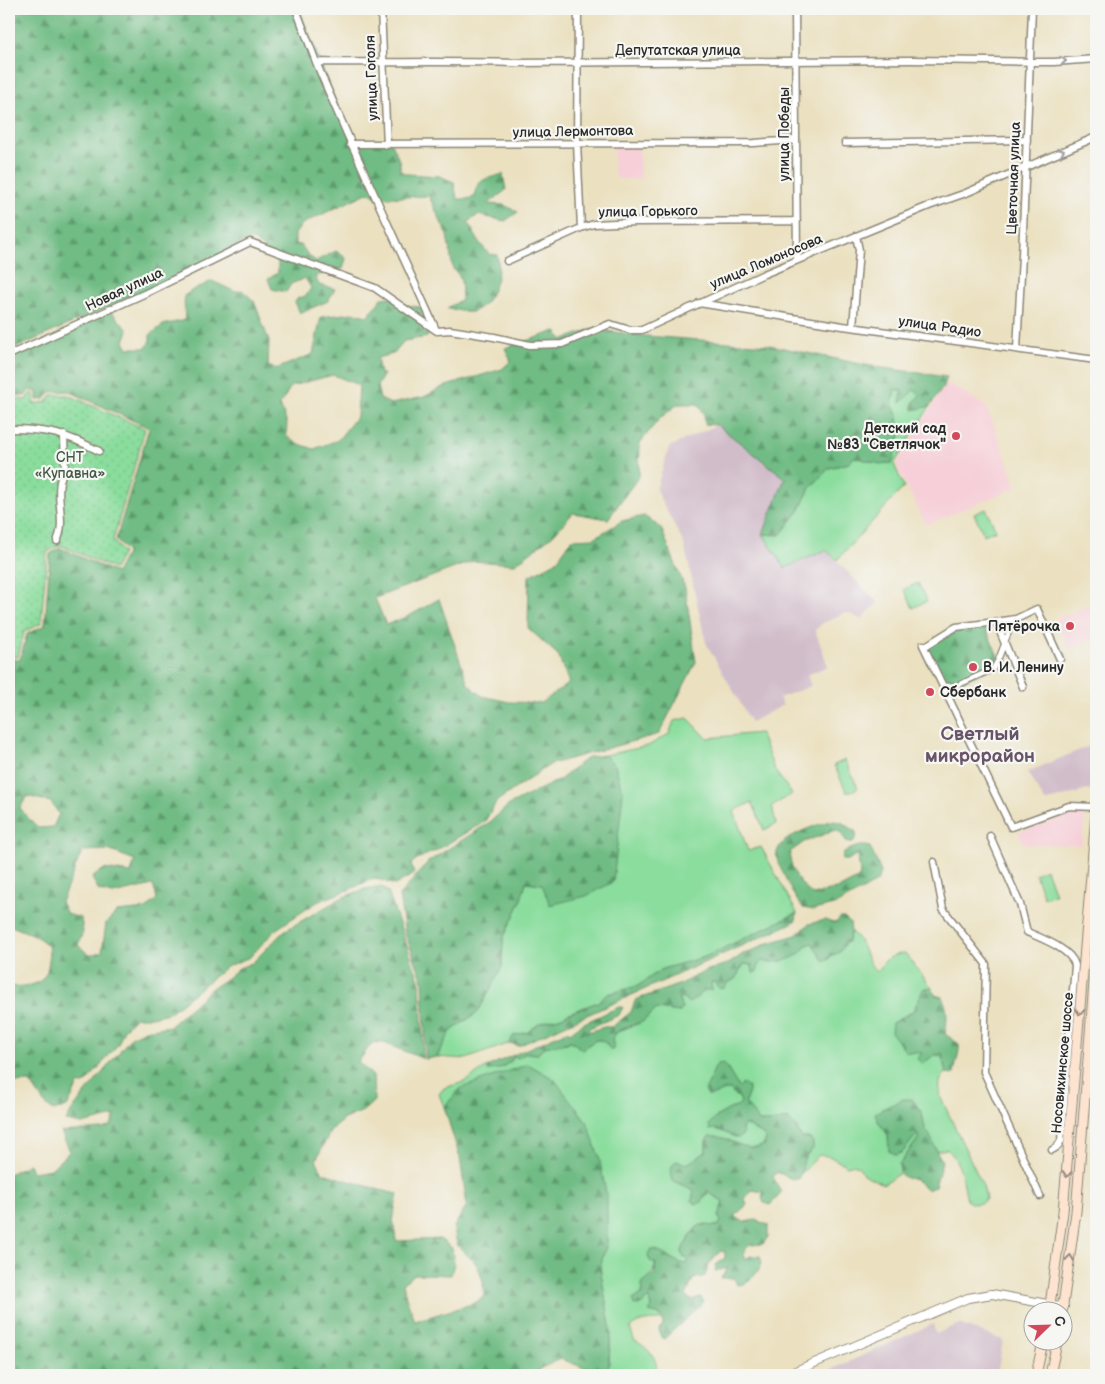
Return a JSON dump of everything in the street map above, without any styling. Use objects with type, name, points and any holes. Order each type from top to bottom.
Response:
[{"type":"main road","name":"Носовихинское шоссе","points":[[1051,1302],[1064,1212],[1096,816]]},
{"type":"main road","name":"Носовихинское шоссе","points":[[1064,1302],[1076,1212],[1096,957]]},
{"type":"main road","points":[[1036,1375],[1041,1352]]},
{"type":"main road","points":[[1050,1375],[1055,1352]]},
{"type":"street","points":[[296,9],[350,144],[377,198],[437,331]]},
{"type":"street","name":"улица Гоголя","points":[[381,9],[387,145]]},
{"type":"street","points":[[578,9],[577,142],[581,228]]},
{"type":"street","name":"улица Победы","points":[[795,9],[797,260]]},
{"type":"street","name":"Цветочная улица","points":[[1016,349],[1032,9]]},
{"type":"street","name":"Депутатская улица","points":[[316,62],[1029,62],[1096,60]]},
{"type":"street","name":"улица Ломоносова","points":[[437,331],[450,330],[530,345],[562,344],[610,324],[630,330],[642,330],[797,260],[929,206],[966,193],[1096,137]]},
{"type":"street","name":"улица Лермонтова","points":[[350,144],[754,143],[796,140]]},
{"type":"street","points":[[845,143],[1027,140]]},
{"type":"street","name":"улица Горького","points":[[506,261],[594,224],[797,221]]},
{"type":"street","points":[[853,327],[859,250],[856,236]]},
{"type":"street","name":"Новая улица","points":[[9,355],[146,293],[250,242],[375,288],[437,331]]},
{"type":"street","name":"улица Радио","points":[[699,304],[1096,360]]},
{"type":"street","points":[[9,429],[36,429],[64,434],[99,451]]},
{"type":"street","points":[[57,541],[61,527],[58,496],[62,472],[65,469],[64,434]]},
{"type":"street","points":[[1060,659],[1037,609],[1014,619],[956,627],[923,646],[1011,826],[1069,806],[1096,806]]},
{"type":"street","points":[[943,686],[956,686],[993,669],[1014,619]]},
{"type":"street","points":[[996,622],[1023,687]]},
{"type":"street","points":[[990,836],[1020,904],[1027,932],[1051,942],[1073,959],[1075,965],[1060,1141],[1052,1150]]},
{"type":"street","points":[[934,862],[943,909],[986,964],[984,1072],[1040,1196]]},
{"type":"street","points":[[786,1375],[968,1298],[992,1294],[1025,1302]]},
{"type":"shaded area","points":[[613,145],[639,145],[640,179],[617,179],[617,175],[614,175]]},
{"type":"shaded area","name":"Детский сад №83 \"Светлячок\"","points":[[948,383],[986,406],[1017,487],[926,525],[896,465]]},
{"type":"shaded area","points":[[717,425],[785,478],[763,534],[785,568],[826,550],[878,603],[862,620],[844,613],[823,623],[815,630],[828,666],[807,675],[811,686],[779,698],[783,705],[751,722],[706,643],[684,544],[656,490],[669,447]]},
{"type":"shaded area","points":[[1096,602],[1096,637],[1069,649],[1056,619]]},
{"type":"shaded area","points":[[1094,744],[1091,789],[1045,802],[1028,772]]},
{"type":"shaded area","points":[[1076,814],[1086,817],[1081,845],[1023,844],[1018,832]]},
{"type":"shaded area","points":[[933,1324],[936,1334],[959,1324],[1003,1340],[997,1375],[819,1375]]},
{"type":"green space","points":[[9,9],[299,9],[351,140],[392,143],[400,163],[400,171],[407,174],[439,176],[454,182],[457,199],[475,197],[477,186],[483,180],[503,174],[506,190],[488,204],[504,205],[518,212],[505,221],[478,215],[468,222],[479,242],[489,254],[497,255],[497,279],[490,296],[478,309],[471,312],[447,308],[462,300],[461,283],[457,272],[453,269],[447,235],[429,196],[377,198],[369,192],[302,224],[295,234],[295,244],[301,245],[309,256],[316,261],[336,251],[346,258],[343,269],[315,276],[319,285],[335,289],[328,301],[300,313],[295,302],[298,298],[306,296],[311,288],[305,278],[291,284],[286,292],[272,289],[268,279],[278,273],[278,261],[254,240],[246,241],[194,269],[9,351]]},
{"type":"green space","points":[[212,281],[234,291],[242,290],[254,301],[269,341],[268,366],[276,369],[313,354],[321,317],[352,313],[368,316],[382,298],[390,297],[404,305],[420,307],[431,330],[427,337],[404,341],[393,354],[377,358],[380,374],[384,374],[377,386],[380,399],[391,404],[424,397],[443,387],[502,369],[511,361],[505,348],[556,331],[562,340],[592,329],[645,336],[769,345],[870,366],[947,377],[944,386],[930,406],[913,410],[913,403],[920,395],[914,390],[900,403],[902,391],[895,389],[892,404],[898,417],[900,436],[892,463],[881,464],[854,457],[849,463],[829,468],[810,488],[799,511],[780,535],[763,534],[785,478],[717,425],[705,424],[704,414],[698,404],[678,404],[659,419],[640,443],[639,476],[608,519],[573,513],[553,535],[515,564],[473,561],[375,598],[386,625],[409,616],[439,599],[468,684],[482,696],[509,702],[541,703],[569,683],[558,655],[528,628],[529,576],[556,562],[572,539],[594,538],[622,521],[644,516],[661,528],[685,588],[696,662],[659,734],[551,764],[497,801],[485,821],[437,850],[417,859],[411,864],[414,874],[395,885],[374,878],[317,902],[275,930],[250,957],[226,967],[169,1013],[151,1017],[136,1017],[124,1029],[118,1044],[86,1083],[78,1085],[67,1107],[53,1111],[44,1103],[30,1082],[9,1083],[9,987],[28,986],[43,978],[48,968],[49,956],[48,945],[36,936],[9,925],[9,668],[14,659],[20,660],[27,634],[45,625],[50,554],[60,548],[116,573],[127,552],[116,540],[149,428],[69,391],[51,392],[45,399],[37,400],[37,392],[29,390],[25,396],[17,395],[9,387],[9,357],[110,310],[128,330],[124,341],[128,348],[145,348],[150,343],[150,335],[163,325],[185,320],[184,296]],"holes":[[[333,375],[359,385],[357,416],[338,440],[314,449],[296,443],[286,436],[287,423],[280,405],[291,386]],[[27,796],[51,802],[59,814],[53,827],[39,828],[20,808]],[[108,850],[135,860],[131,873],[104,869],[92,878],[99,891],[113,894],[153,885],[157,899],[146,909],[117,912],[106,923],[102,952],[89,955],[78,945],[83,932],[81,918],[67,914],[61,902],[82,851]]]},
{"type":"green space","points":[[895,389],[902,391],[901,402],[914,389],[920,395],[913,409],[930,406],[894,464],[904,487],[837,560],[826,550],[785,568],[763,534],[780,535],[799,511],[810,488],[829,468],[849,463],[854,457],[881,464],[898,417],[892,404]]},
{"type":"green space","name":"СНТ «Купавна»","points":[[9,392],[15,398],[26,400],[30,393],[34,394],[34,404],[47,402],[52,395],[68,395],[145,429],[113,540],[123,553],[114,569],[60,545],[47,552],[41,623],[24,632],[18,657],[12,656],[9,662]]},
{"type":"green space","points":[[986,509],[996,530],[984,535],[974,514]]},
{"type":"green space","points":[[918,583],[927,601],[913,608],[904,589]]},
{"type":"green space","points":[[984,625],[999,658],[990,669],[956,684],[944,684],[927,649],[946,636]]},
{"type":"green space","points":[[688,718],[707,738],[760,733],[775,771],[792,794],[772,806],[776,824],[764,830],[752,802],[734,811],[748,851],[761,847],[797,913],[705,957],[662,969],[638,986],[608,994],[598,1002],[562,1017],[540,1023],[528,1032],[513,1036],[510,1043],[466,1059],[437,1057],[451,1031],[478,1012],[502,967],[503,939],[520,903],[526,882],[542,884],[615,765],[605,755],[648,746],[669,734],[674,721]]},
{"type":"green space","points":[[605,755],[615,765],[623,793],[613,882],[586,896],[550,905],[542,884],[526,882],[520,903],[503,939],[502,967],[478,1012],[451,1031],[437,1057],[426,1059],[423,981],[405,933],[399,896],[428,862],[490,822],[509,805],[561,779],[588,757]]},
{"type":"green space","points":[[845,760],[858,788],[847,793],[834,765]]},
{"type":"green space","points":[[830,821],[841,822],[856,832],[856,837],[853,842],[847,842],[840,832],[835,830],[804,842],[790,852],[793,870],[808,891],[813,895],[840,888],[859,878],[860,871],[857,854],[848,860],[842,860],[843,854],[856,847],[870,847],[881,872],[877,882],[837,904],[814,910],[803,908],[779,866],[777,852],[781,845],[796,834]]},
{"type":"green space","points":[[1046,869],[1055,894],[1044,898],[1035,874]]},
{"type":"green space","points":[[380,886],[388,892],[420,983],[424,1059],[384,1043],[372,1043],[358,1062],[373,1076],[374,1101],[363,1111],[344,1119],[331,1130],[316,1160],[323,1173],[398,1194],[393,1218],[396,1241],[440,1239],[452,1248],[454,1263],[451,1275],[415,1274],[403,1283],[415,1321],[475,1303],[484,1296],[483,1281],[477,1265],[457,1245],[454,1227],[467,1205],[460,1158],[444,1107],[461,1088],[528,1064],[554,1079],[587,1122],[599,1157],[607,1198],[607,1242],[600,1267],[611,1332],[608,1375],[603,1375],[561,1359],[539,1369],[539,1375],[9,1375],[9,1174],[29,1164],[32,1172],[51,1169],[70,1151],[61,1132],[102,1129],[111,1126],[115,1116],[82,1124],[66,1121],[73,1109],[132,1036],[145,1030],[170,1026],[212,988],[239,968],[252,963],[284,931],[343,897]]},
{"type":"green space","points":[[797,913],[796,920],[790,924],[518,1046],[510,1043],[513,1036],[528,1032],[540,1023],[562,1017],[598,1002],[608,994],[638,986],[662,969],[705,957]]},
{"type":"green space","points":[[840,918],[844,918],[850,923],[851,932],[847,942],[840,951],[833,954],[828,960],[823,960],[812,943],[805,946],[793,958],[774,962],[762,961],[757,972],[753,973],[752,965],[744,964],[735,979],[723,989],[719,988],[715,982],[711,982],[712,990],[704,990],[689,1003],[679,997],[682,1008],[680,1012],[657,1009],[642,1022],[619,1030],[612,1038],[614,1050],[610,1049],[607,1044],[600,1040],[593,1042],[582,1050],[573,1042],[569,1042],[544,1047],[538,1054],[526,1053],[518,1058],[514,1056],[502,1067],[487,1070],[489,1066],[567,1031],[570,1033],[582,1024],[619,1007],[623,1007],[619,1015],[589,1028],[588,1032],[604,1027],[612,1027],[631,1012],[635,1001],[638,999],[678,985],[708,970],[730,963],[743,954],[765,944],[796,935],[809,924],[825,920],[833,923],[837,922]]},
{"type":"green space","points":[[851,932],[859,940],[876,972],[888,959],[905,953],[932,988],[924,988],[913,1011],[892,1023],[922,1053],[942,1056],[946,1073],[940,1082],[941,1098],[983,1186],[986,1199],[977,1204],[967,1201],[965,1187],[956,1160],[947,1149],[937,1151],[925,1129],[922,1113],[878,1121],[888,1135],[889,1151],[895,1155],[903,1152],[918,1132],[918,1139],[899,1164],[900,1173],[883,1184],[863,1174],[860,1168],[854,1164],[847,1166],[829,1156],[819,1155],[801,1174],[804,1156],[813,1149],[808,1138],[802,1138],[788,1119],[759,1122],[745,1102],[749,1092],[739,1089],[724,1063],[714,1069],[711,1081],[715,1095],[725,1090],[731,1090],[734,1095],[739,1097],[741,1102],[737,1107],[717,1116],[716,1129],[738,1138],[744,1124],[763,1135],[766,1140],[763,1145],[753,1148],[736,1144],[727,1139],[706,1141],[706,1152],[687,1165],[676,1161],[673,1181],[694,1190],[692,1201],[696,1204],[709,1193],[723,1201],[719,1217],[721,1222],[718,1226],[701,1225],[696,1228],[682,1251],[683,1256],[689,1259],[686,1264],[680,1264],[655,1249],[654,1269],[650,1276],[641,1284],[642,1294],[633,1300],[649,1297],[652,1308],[663,1320],[641,1322],[630,1328],[634,1340],[647,1349],[654,1357],[656,1372],[652,1375],[608,1375],[611,1332],[600,1267],[607,1242],[462,1088],[444,1107],[439,1094],[444,1088],[464,1082],[489,1066],[487,1069],[510,1063],[515,1056],[518,1058],[526,1053],[538,1054],[544,1047],[573,1042],[582,1050],[593,1042],[600,1040],[607,1044],[610,1049],[614,1050],[612,1038],[619,1031],[642,1022],[657,1009],[680,1012],[682,1008],[679,996],[683,998],[699,996],[711,982],[715,982],[719,988],[735,979],[744,964],[752,965],[753,973],[756,972],[762,961],[769,963],[803,950],[805,946],[813,943],[823,959],[840,952],[844,944],[848,942]]},
{"type":"green space","points":[[924,988],[932,988],[935,995],[942,997],[946,1006],[945,1034],[959,1044],[954,1074],[946,1073],[942,1056],[935,1054],[923,1064],[917,1059],[922,1053],[906,1052],[891,1032],[892,1023],[913,1011]]},
{"type":"green space","points":[[724,1063],[739,1088],[742,1084],[748,1086],[749,1092],[745,1102],[759,1122],[788,1119],[797,1128],[802,1138],[809,1138],[813,1142],[813,1149],[804,1160],[798,1179],[792,1179],[777,1172],[773,1177],[781,1192],[770,1205],[764,1203],[762,1198],[763,1192],[752,1190],[745,1199],[747,1205],[734,1216],[744,1222],[756,1220],[768,1225],[768,1237],[763,1244],[750,1245],[744,1251],[745,1259],[751,1256],[760,1256],[762,1264],[755,1275],[742,1285],[737,1285],[734,1278],[721,1278],[728,1268],[715,1271],[716,1265],[725,1258],[725,1252],[720,1251],[709,1265],[705,1276],[693,1279],[686,1296],[691,1300],[701,1297],[704,1302],[664,1339],[660,1335],[659,1329],[663,1325],[663,1320],[660,1315],[649,1312],[652,1307],[649,1298],[641,1305],[634,1305],[633,1300],[642,1294],[641,1284],[654,1274],[656,1263],[650,1261],[648,1255],[650,1250],[659,1251],[676,1261],[686,1264],[688,1259],[683,1256],[682,1251],[684,1246],[696,1228],[701,1225],[718,1226],[721,1222],[719,1217],[723,1201],[709,1193],[704,1196],[702,1202],[696,1204],[692,1201],[694,1190],[673,1181],[672,1166],[676,1161],[687,1164],[706,1152],[706,1141],[709,1136],[724,1138],[742,1146],[753,1148],[763,1145],[766,1140],[763,1135],[745,1124],[742,1129],[743,1135],[738,1138],[716,1129],[710,1130],[709,1124],[712,1121],[726,1111],[737,1107],[741,1102],[739,1097],[734,1095],[731,1090],[725,1090],[708,1096],[705,1091],[717,1064]]},
{"type":"green space","points":[[903,1099],[912,1099],[922,1113],[925,1129],[942,1162],[935,1186],[928,1190],[915,1180],[903,1177],[899,1165],[918,1139],[918,1133],[903,1152],[896,1155],[889,1151],[888,1135],[875,1113]]},
{"type":"place","name":"Детский сад №83 \"Светлячок\"","points":[[956,436]]},
{"type":"place","name":"Пятёрочка","points":[[1070,626]]},
{"type":"place","name":"В. И. Ленину","points":[[973,667]]},
{"type":"place","name":"Сбербанк","points":[[930,692]]},
{"type":"district","name":"Светлый микрорайон","points":[[980,744]]}]
